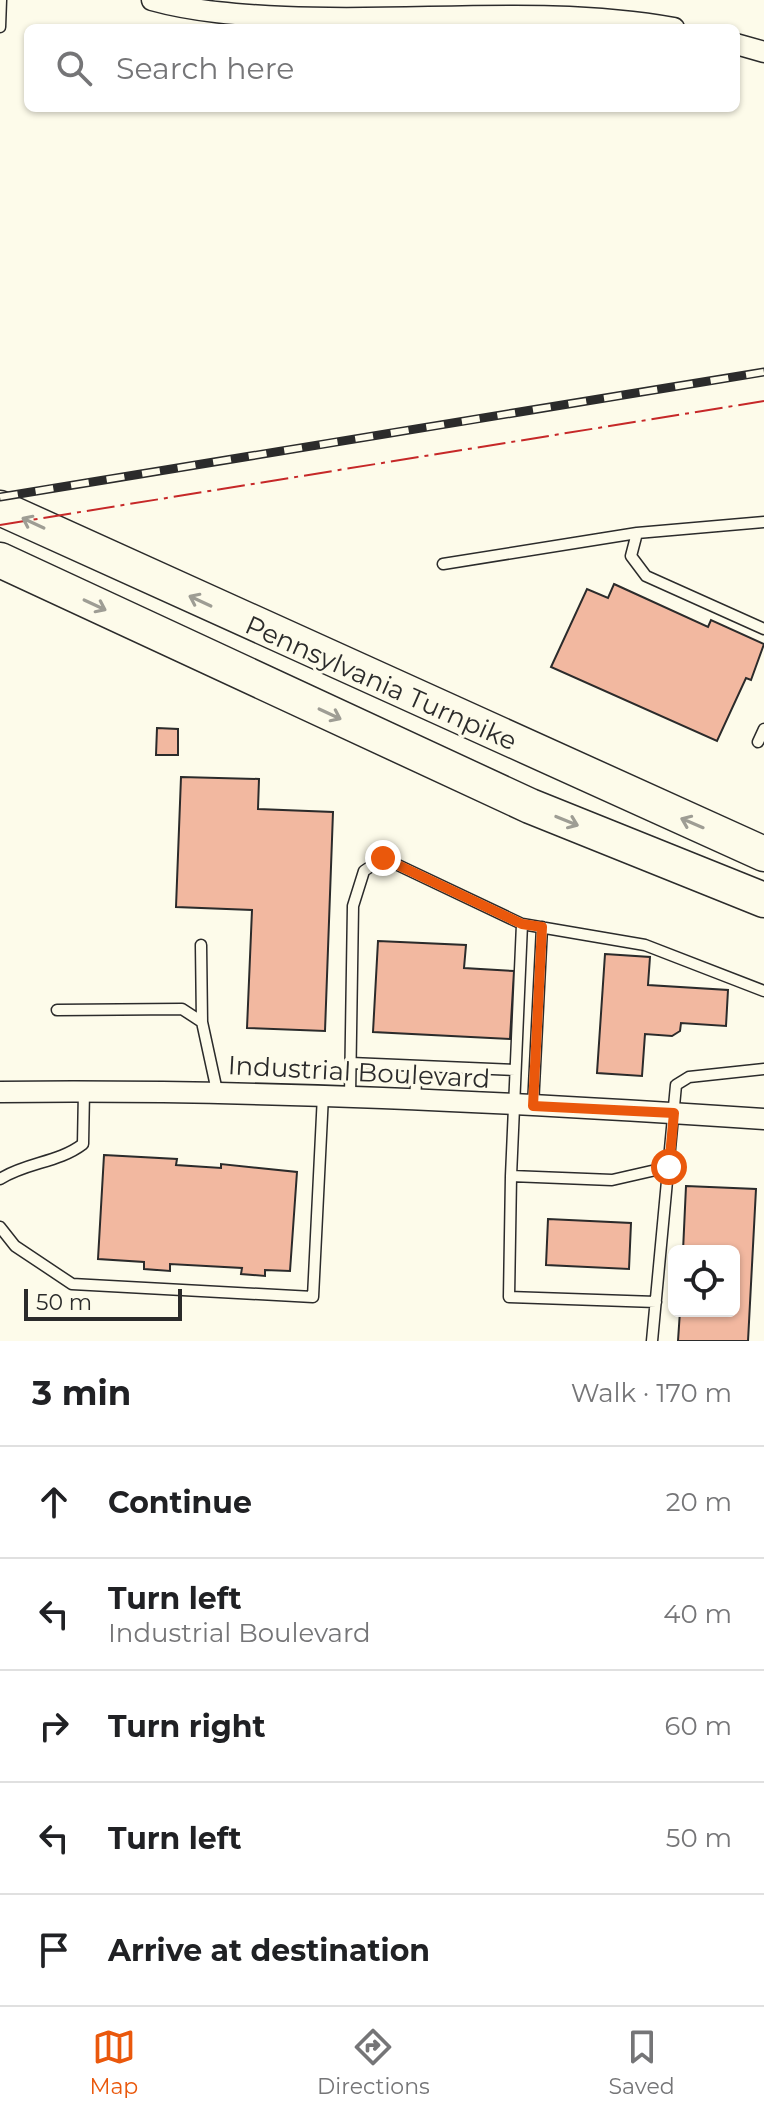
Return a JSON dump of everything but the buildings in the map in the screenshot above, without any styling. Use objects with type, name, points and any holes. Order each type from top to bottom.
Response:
[{"type":"highway","name":"Pennsylvania Turnpike","points":[[0,508],[764,854]]},
{"type":"highway","name":"Pennsylvania Turnpike","points":[[12,565],[530,806],[764,900]]},
{"type":"street","points":[[152,0],[241,15],[361,21],[583,19],[634,24]]},
{"type":"street","points":[[740,45],[764,52]]},
{"type":"street","name":"Industrial Boulevard","points":[[0,1092],[217,1091],[764,1119]]},
{"type":"lane","points":[[0,27],[1,0]]},
{"type":"lane","points":[[443,564],[637,533],[764,522]]},
{"type":"lane","points":[[637,533],[631,556],[646,576],[764,629]]},
{"type":"lane","points":[[758,742],[764,729]]},
{"type":"lane","points":[[350,1096],[353,906],[364,871],[383,858],[522,924],[645,945],[764,991]]},
{"type":"lane","points":[[522,924],[515,1070],[523,1105]]},
{"type":"lane","points":[[542,927],[523,1105],[511,1176],[509,1297],[656,1302]]},
{"type":"lane","points":[[201,945],[202,1022],[217,1091]]},
{"type":"lane","points":[[57,1010],[182,1009],[202,1022]]},
{"type":"lane","points":[[351,1063],[515,1070]]},
{"type":"lane","points":[[415,1100],[417,1066]]},
{"type":"lane","points":[[652,1341],[676,1085],[689,1077],[764,1069]]},
{"type":"lane","points":[[0,1179],[14,1170],[67,1157],[83,1144],[84,1091]]},
{"type":"lane","points":[[0,1227],[15,1246],[72,1284],[313,1297],[323,1095]]},
{"type":"lane","points":[[511,1176],[612,1180],[669,1167]]},
{"type":"railway","points":[[0,497],[764,372]]},
{"type":"power","points":[[0,525],[764,401]]},
{"type":"route","points":[[383,858],[522,924],[542,927],[533,1106],[674,1113],[669,1167]]}]
